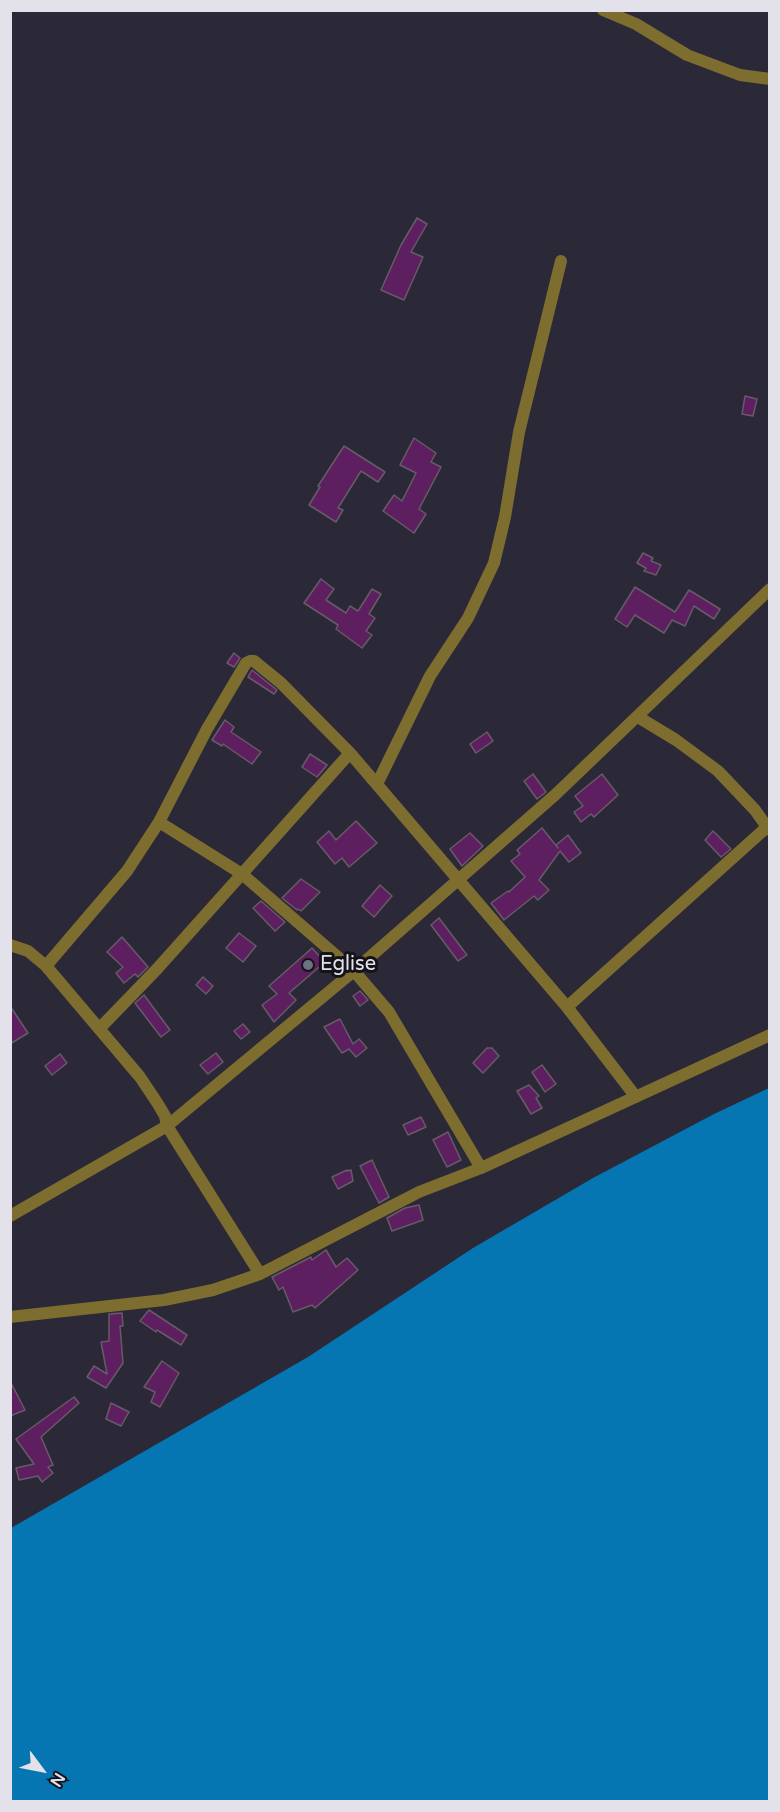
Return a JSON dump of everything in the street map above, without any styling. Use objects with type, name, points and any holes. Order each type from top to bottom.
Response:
[{"type":"street","points":[[603,10],[636,24],[687,55],[740,75],[770,80]]},
{"type":"street","points":[[377,784],[430,676],[468,618],[494,563],[505,517],[519,432],[561,261]]},
{"type":"street","points":[[10,1216],[167,1126],[354,971],[555,795],[770,590]]},
{"type":"street","points":[[46,966],[127,871],[159,822],[207,729],[246,663],[254,661],[275,678],[350,753],[567,1007],[636,1097]]},
{"type":"street","points":[[567,1007],[769,827],[718,771],[676,740],[638,717]]},
{"type":"street","points":[[99,1029],[157,969],[350,753]]},
{"type":"street","points":[[159,822],[242,874],[354,971],[389,1012],[481,1168]]},
{"type":"street","points":[[10,945],[28,951],[46,966],[140,1077],[165,1116],[167,1126],[260,1275]]},
{"type":"street","points":[[10,1317],[164,1300],[213,1290],[260,1275],[419,1192],[481,1168],[770,1035]]},
{"type":"water","points":[[769,1088],[769,1801],[11,1801],[11,1528],[308,1357],[473,1248],[593,1178],[714,1114]]},
{"type":"building","points":[[417,218],[427,224],[411,252],[423,257],[404,300],[381,290],[401,245]]},
{"type":"building","points":[[745,396],[757,399],[753,416],[742,414]]},
{"type":"building","points":[[414,438],[436,453],[431,462],[441,467],[419,509],[426,514],[414,533],[383,511],[394,495],[402,501],[416,473],[400,465]]},
{"type":"building","points":[[344,446],[385,472],[378,482],[361,471],[338,508],[343,510],[336,522],[309,505],[320,487],[318,486]]},
{"type":"building","points":[[643,553],[653,558],[651,561],[661,565],[656,575],[644,571],[646,568],[637,563]]},
{"type":"building","points":[[321,579],[334,589],[326,600],[346,613],[350,606],[358,611],[372,589],[381,594],[369,614],[375,618],[366,631],[372,635],[362,648],[336,629],[338,625],[304,603]]},
{"type":"building","points":[[635,587],[675,612],[689,590],[720,609],[714,619],[694,606],[685,626],[672,620],[664,633],[635,615],[627,627],[615,619]]},
{"type":"building","points":[[234,653],[240,658],[234,667],[227,663]]},
{"type":"building","points":[[252,670],[277,690],[274,694],[248,677]]},
{"type":"building","points":[[225,720],[234,727],[231,732],[261,752],[252,764],[223,744],[222,746],[212,740]]},
{"type":"building","points":[[487,732],[493,741],[476,753],[470,744]]},
{"type":"building","points":[[310,754],[327,765],[317,777],[302,767]]},
{"type":"building","points":[[533,774],[546,792],[537,799],[524,781]]},
{"type":"building","points":[[602,774],[618,795],[594,817],[591,814],[581,822],[574,812],[583,806],[575,796]]},
{"type":"building","points":[[356,821],[377,843],[349,867],[342,858],[335,864],[317,842],[329,831],[336,840]]},
{"type":"building","points":[[542,828],[558,848],[556,845],[568,835],[581,853],[569,862],[560,851],[539,880],[549,890],[538,900],[534,896],[504,920],[491,903],[509,892],[525,877],[511,861],[520,854],[517,850]]},
{"type":"building","points":[[713,831],[731,849],[721,857],[705,840]]},
{"type":"building","points":[[470,833],[483,846],[462,866],[450,849]]},
{"type":"building","points":[[301,879],[320,892],[301,911],[282,898]]},
{"type":"building","points":[[380,885],[392,896],[374,917],[362,906]]},
{"type":"building","points":[[261,901],[285,922],[275,931],[253,908]]},
{"type":"building","points":[[439,918],[467,955],[458,961],[431,925]]},
{"type":"building","points":[[239,933],[256,946],[243,962],[226,948]]},
{"type":"building","points":[[122,937],[148,967],[138,977],[135,974],[124,983],[116,973],[123,967],[107,952]]},
{"type":"building","points":[[312,948],[325,962],[289,993],[296,1000],[274,1022],[262,1005],[277,994],[269,986]]},
{"type":"building","points":[[203,977],[213,986],[206,994],[196,985]]},
{"type":"building","points":[[360,991],[368,1000],[360,1006],[353,996]]},
{"type":"building","points":[[144,995],[170,1030],[161,1037],[135,1003]]},
{"type":"building","points":[[10,1006],[28,1033],[10,1044]]},
{"type":"building","points":[[340,1019],[353,1044],[359,1039],[367,1048],[356,1057],[349,1049],[342,1053],[324,1027]]},
{"type":"building","points":[[243,1024],[250,1032],[241,1039],[234,1031]]},
{"type":"building","points":[[487,1048],[492,1048],[499,1056],[483,1073],[473,1063]]},
{"type":"building","points":[[216,1053],[223,1062],[208,1074],[200,1065]]},
{"type":"building","points":[[60,1054],[67,1063],[52,1075],[45,1066]]},
{"type":"building","points":[[542,1065],[556,1084],[545,1092],[532,1072]]},
{"type":"building","points":[[529,1085],[539,1096],[536,1098],[542,1108],[531,1114],[517,1091]]},
{"type":"building","points":[[421,1117],[426,1127],[408,1135],[403,1125]]},
{"type":"building","points":[[448,1132],[461,1160],[447,1167],[433,1140]]},
{"type":"building","points":[[372,1160],[389,1197],[379,1203],[360,1166]]},
{"type":"building","points":[[351,1170],[353,1181],[338,1189],[332,1177]]},
{"type":"building","points":[[419,1205],[423,1220],[392,1231],[387,1218],[405,1208]]},
{"type":"building","points":[[326,1250],[336,1267],[347,1258],[358,1270],[315,1308],[312,1305],[293,1312],[283,1287],[279,1290],[272,1277],[311,1257],[312,1260]]},
{"type":"building","points":[[149,1310],[187,1335],[181,1345],[140,1321]]},
{"type":"building","points":[[122,1313],[123,1326],[120,1326],[123,1363],[106,1388],[87,1377],[94,1366],[107,1374],[101,1342],[109,1341],[109,1314]]},
{"type":"building","points":[[162,1361],[179,1373],[160,1407],[151,1402],[155,1392],[144,1387]]},
{"type":"building","points":[[10,1381],[25,1410],[10,1416]]},
{"type":"building","points":[[74,1397],[79,1403],[41,1437],[53,1465],[48,1467],[53,1473],[42,1482],[38,1476],[19,1480],[16,1468],[34,1464],[16,1439]]},
{"type":"building","points":[[111,1403],[129,1412],[121,1426],[106,1419]]},
{"type":"place","name":"Eglise","points":[[308,965]]}]
